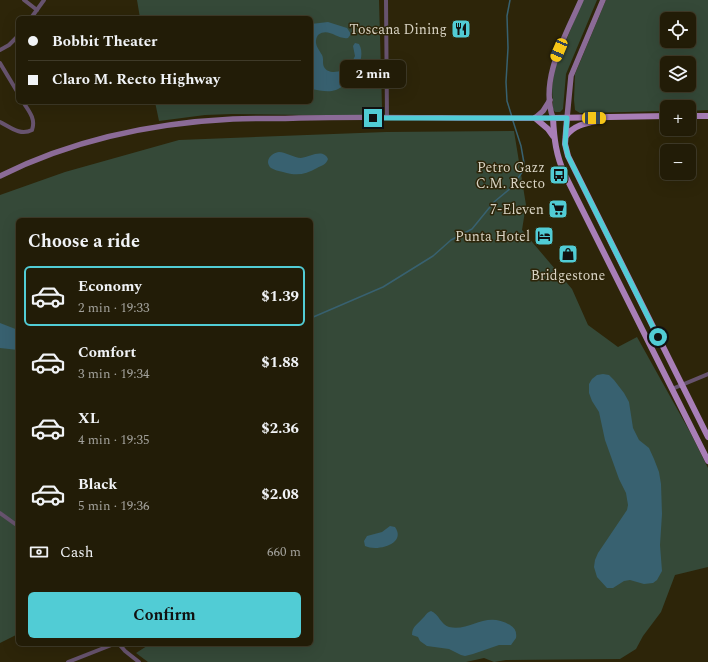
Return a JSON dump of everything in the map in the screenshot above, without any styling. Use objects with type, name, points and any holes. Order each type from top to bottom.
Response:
[{"type":"main road","points":[[580,0],[554,63],[551,74],[550,110],[553,118],[555,146],[564,175],[708,461]]},
{"type":"main road","points":[[603,0],[571,76],[565,144],[570,162],[708,437]]},
{"type":"main road","points":[[535,118],[543,111],[550,100]]},
{"type":"main road","points":[[0,176],[36,160],[64,150],[125,134],[162,126],[234,119],[610,118],[660,116]]},
{"type":"main road","points":[[696,116],[708,116]]},
{"type":"main road","points":[[535,118],[546,127],[554,137]]},
{"type":"main road","points":[[566,136],[570,130],[578,126],[610,118]]},
{"type":"street","points":[[24,0],[37,10]]},
{"type":"street","points":[[32,16],[44,0]]},
{"type":"street","points":[[386,0],[387,118]]},
{"type":"street","points":[[0,50],[16,38]]},
{"type":"street","points":[[0,63],[16,90]]},
{"type":"street","points":[[0,122],[19,132],[27,132],[32,130],[34,123],[24,104]]},
{"type":"street","points":[[672,389],[708,374]]},
{"type":"street","points":[[0,513],[16,525]]},
{"type":"street","points":[[68,662],[109,646]]},
{"type":"street","points":[[121,646],[139,662]]},
{"type":"green space","points":[[137,0],[379,0],[382,107],[378,113],[371,116],[232,114],[205,115],[159,121],[155,104],[313,104],[313,16],[140,16]]},
{"type":"green space","points":[[583,0],[597,0],[566,74],[563,109],[560,112],[555,112],[553,109],[552,88],[555,67]]},
{"type":"green space","points":[[606,0],[708,0],[708,110],[696,111],[696,100],[660,100],[660,111],[580,113],[575,110],[575,74]]},
{"type":"green space","points":[[514,131],[526,205],[522,230],[572,289],[588,325],[618,347],[637,337],[690,432],[708,468],[708,567],[675,575],[661,612],[643,636],[636,649],[620,659],[506,660],[494,662],[484,658],[466,662],[148,662],[136,653],[147,646],[313,646],[313,218],[16,218],[16,635],[0,643],[0,195],[65,172],[179,140],[386,132]]},
{"type":"water","points":[[328,22],[347,28],[351,34],[348,38],[326,32],[318,35],[316,43],[323,56],[323,66],[326,70],[337,72],[350,66],[355,56],[353,46],[355,43],[359,44],[361,50],[359,64],[352,77],[347,83],[333,91],[313,89],[313,24]]},
{"type":"water","points":[[279,152],[301,158],[316,154],[323,154],[328,159],[324,165],[308,172],[292,174],[271,168],[269,165],[269,158],[273,154]]},
{"type":"water","points":[[0,323],[16,329],[16,350],[0,348]]},
{"type":"water","points":[[597,375],[609,375],[624,393],[629,402],[633,428],[639,440],[649,448],[659,472],[662,514],[660,545],[662,571],[657,580],[653,583],[644,584],[630,580],[624,581],[613,588],[607,588],[597,577],[594,567],[598,553],[627,510],[628,505],[626,493],[619,479],[605,440],[599,412],[589,393],[589,384],[592,379]]},
{"type":"water","points":[[390,526],[395,527],[398,533],[394,542],[383,547],[376,548],[365,546],[364,541],[367,536],[382,532]]},
{"type":"water","points":[[431,611],[436,614],[446,626],[449,627],[464,627],[486,620],[501,621],[513,627],[516,632],[516,638],[511,645],[499,645],[465,656],[449,649],[427,646],[420,641],[418,637],[412,635],[412,632],[416,625],[427,613]]},
{"type":"waterway","points":[[510,0],[507,16],[508,48],[506,82],[507,101],[512,117]]},
{"type":"waterway","points":[[313,317],[383,287],[433,256],[451,240],[472,229],[494,202],[511,188],[523,171],[524,163],[521,146],[513,121]]},
{"type":"place","name":"Toscana Dining","points":[[461,29]]},
{"type":"place","name":"Petro Gazz C.M. Recto","points":[[559,175]]},
{"type":"place","name":"7-Eleven","points":[[558,209]]},
{"type":"place","name":"Punta Hotel","points":[[544,236]]},
{"type":"place","name":"Bridgestone","points":[[568,254]]},
{"type":"route","points":[[373,118],[567,118],[565,144],[568,156],[658,337]]}]
